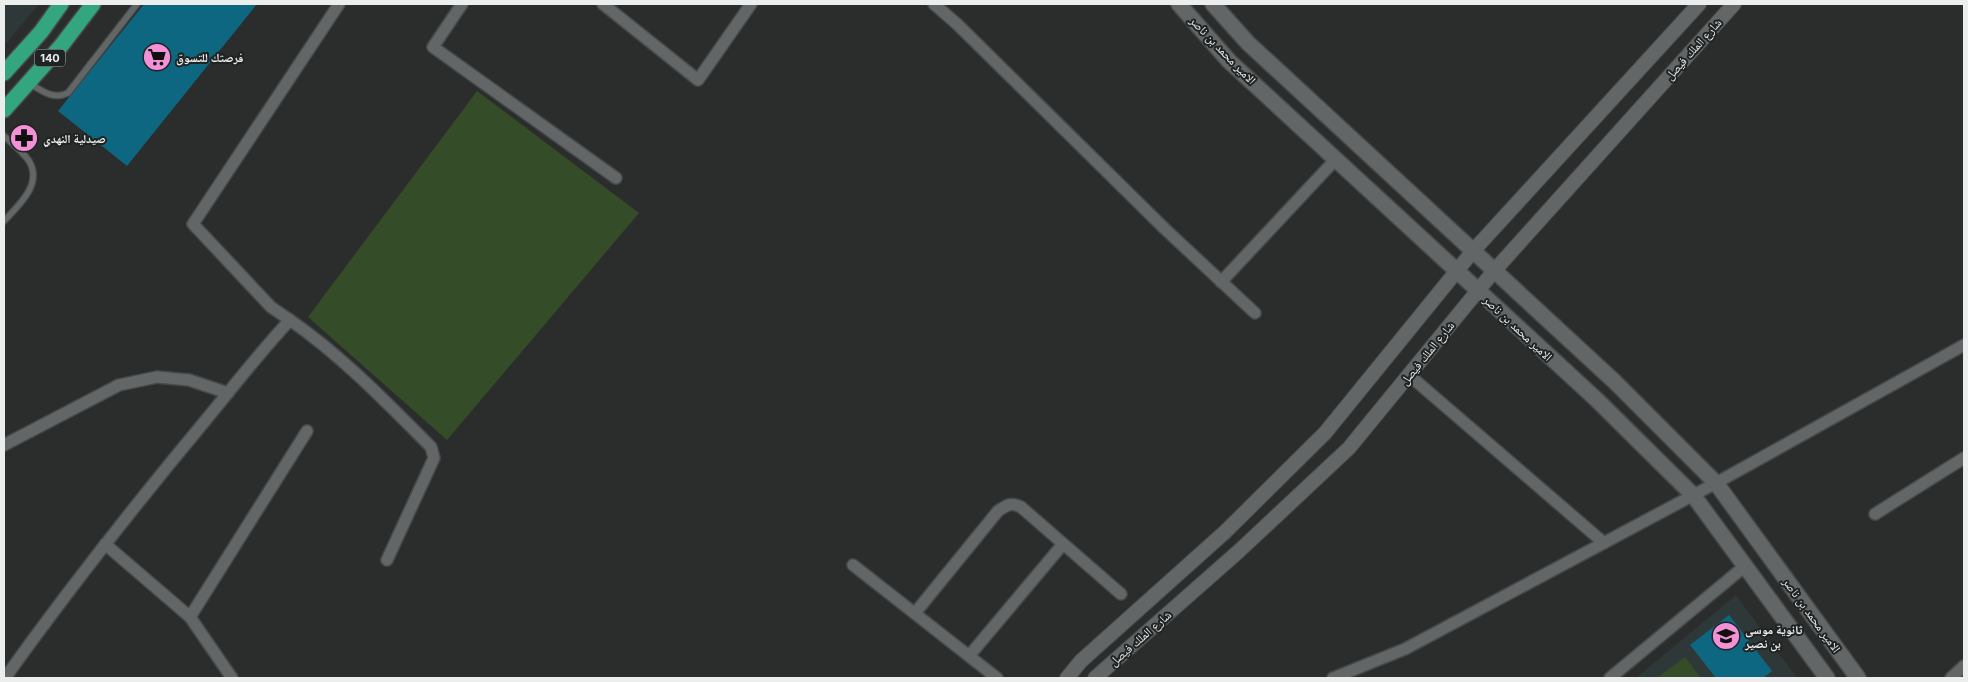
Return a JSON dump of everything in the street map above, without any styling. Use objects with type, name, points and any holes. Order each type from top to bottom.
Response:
[{"type":"highway","name":"140","points":[[4,73],[41,32],[62,4]]},
{"type":"highway","name":"140","points":[[4,110],[61,46],[93,4]]},
{"type":"main road","name":"الامير محمد بن ناصر","points":[[1179,4],[1229,61],[1597,400],[1693,495],[1827,678]]},
{"type":"main road","name":"الامير محمد بن ناصر","points":[[1213,4],[1248,43],[1615,382],[1716,483],[1858,678]]},
{"type":"street","points":[[339,4],[193,224],[271,307],[308,332],[366,382],[431,447],[434,458],[387,560]]},
{"type":"street","points":[[462,4],[433,47],[616,178]]},
{"type":"street","points":[[606,5],[698,80],[751,4]]},
{"type":"street","points":[[934,4],[957,24],[1166,229],[1255,313]]},
{"type":"street","name":"شارع الملك فيصل","points":[[1066,678],[1081,661],[1225,532],[1325,433],[1473,252],[1698,4]]},
{"type":"street","name":"شارع الملك فيصل","points":[[1095,678],[1239,551],[1349,448],[1494,271],[1734,4]]},
{"type":"street","points":[[1221,282],[1336,159]]},
{"type":"street","points":[[5,678],[58,603],[254,359],[290,320]]},
{"type":"street","points":[[1333,678],[1406,649],[1716,483],[1964,345]]},
{"type":"street","points":[[1409,375],[1604,543]]},
{"type":"street","points":[[4,445],[119,385],[157,377],[189,380],[228,393]]},
{"type":"street","points":[[190,617],[307,431]]},
{"type":"street","points":[[1875,514],[1964,458]]},
{"type":"street","points":[[915,613],[998,511],[1006,505],[1014,503],[1121,594]]},
{"type":"street","points":[[105,544],[190,617],[232,678]]},
{"type":"street","points":[[969,656],[1063,544]]},
{"type":"street","points":[[853,565],[997,678]]},
{"type":"street","points":[[1610,678],[1745,566]]},
{"type":"street","points":[[1951,678],[1964,666]]},
{"type":"lane","points":[[28,82],[51,96],[60,96],[68,93],[137,4]]},
{"type":"lane","points":[[4,136],[28,160],[34,174],[33,185],[20,204],[4,221]]},
{"type":"shaded area","points":[[4,4],[39,4],[4,46]]},
{"type":"shaded area","name":"ثانوية موسى بن نصير","points":[[1736,595],[1797,678],[1636,678]]},
{"type":"green space","points":[[477,91],[639,213],[447,440],[308,317]]},
{"type":"green space","points":[[1685,657],[1701,678],[1657,678]]},
{"type":"building","name":"فرصتك للتسوق","points":[[144,4],[257,4],[127,166],[58,111]]},
{"type":"building","points":[[1729,615],[1772,671],[1763,678],[1716,678],[1690,645]]},
{"type":"place","name":"فرصتك للتسوق","points":[[157,57]]},
{"type":"place","name":"صيدلية النهدي","points":[[24,138]]},
{"type":"place","name":"ثانوية موسى بن نصير","points":[[1726,636]]}]
